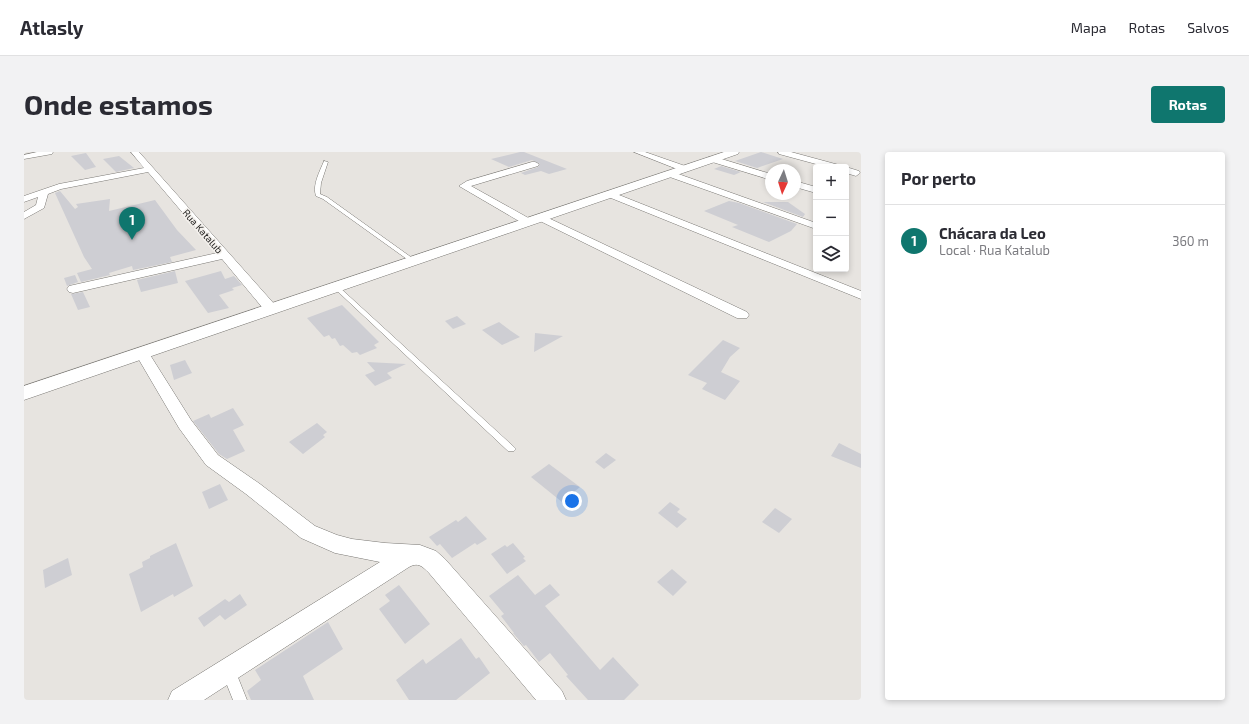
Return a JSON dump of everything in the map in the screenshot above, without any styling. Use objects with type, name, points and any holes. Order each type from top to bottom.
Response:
[{"type":"main road","points":[[24,393],[734,152]]},
{"type":"street","points":[[24,157],[49,152]]},
{"type":"street","points":[[136,153],[149,152]]},
{"type":"street","points":[[638,152],[685,168]]},
{"type":"street","points":[[782,152],[825,164]]},
{"type":"street","name":"Rua Katalub","points":[[136,153],[271,309]]},
{"type":"street","points":[[712,159],[765,175]]},
{"type":"street","points":[[535,164],[464,186],[742,315]]},
{"type":"street","points":[[24,199],[59,187],[150,169]]},
{"type":"street","points":[[849,171],[856,172]]},
{"type":"street","points":[[670,174],[813,225]]},
{"type":"street","points":[[801,186],[813,189]]},
{"type":"street","points":[[24,216],[41,206],[44,192]]},
{"type":"street","points":[[609,194],[861,295]]},
{"type":"street","points":[[73,289],[224,255]]},
{"type":"street","points":[[142,353],[185,424],[212,460],[253,489],[308,532],[335,544],[352,548],[385,553],[410,555],[418,554],[428,557],[553,700]]},
{"type":"street","points":[[181,700],[410,555]]},
{"type":"lane","points":[[326,162],[316,192],[318,195],[325,198],[413,261]]},
{"type":"lane","points":[[336,287],[511,449]]},
{"type":"lane","points":[[228,670],[240,700]]},
{"type":"building","points":[[524,152],[567,169],[549,174],[541,171],[525,175],[521,173],[538,167],[540,164],[532,160],[509,167],[491,159]]},
{"type":"building","points":[[761,152],[783,159],[757,168],[735,161]]},
{"type":"building","points":[[86,153],[96,167],[85,170],[71,156]]},
{"type":"building","points":[[119,156],[134,168],[116,172],[103,159]]},
{"type":"building","points":[[721,166],[741,172],[734,175],[714,169]]},
{"type":"building","points":[[60,191],[75,209],[78,207],[76,204],[110,199],[109,211],[155,200],[177,230],[196,250],[170,257],[172,262],[133,270],[132,266],[109,273],[110,275],[81,282],[77,273],[92,269],[84,257],[55,193]]},
{"type":"building","points":[[729,201],[739,203],[797,224],[791,231],[769,242],[732,227],[738,225],[704,211]]},
{"type":"building","points":[[763,202],[788,202],[805,214],[803,217]]},
{"type":"building","points":[[175,271],[178,283],[141,292],[137,280]]},
{"type":"building","points":[[221,271],[225,279],[234,276],[242,285],[232,288],[234,290],[219,295],[229,308],[208,313],[185,281]]},
{"type":"building","points":[[75,275],[78,282],[67,286],[64,278]]},
{"type":"building","points":[[83,292],[90,307],[78,310],[71,294]]},
{"type":"building","points":[[342,305],[379,342],[374,345],[377,348],[360,355],[357,352],[352,353],[343,345],[340,346],[335,338],[332,339],[329,335],[324,337],[307,318]]},
{"type":"building","points":[[457,316],[466,324],[453,329],[445,321]]},
{"type":"building","points":[[499,322],[520,337],[502,345],[482,330]]},
{"type":"building","points":[[535,333],[563,336],[534,352]]},
{"type":"building","points":[[723,340],[740,348],[730,357],[721,372],[740,381],[725,400],[702,389],[707,383],[688,375]]},
{"type":"building","points":[[185,360],[192,373],[174,380],[170,365]]},
{"type":"building","points":[[367,362],[406,364],[387,373],[392,378],[375,386],[365,375],[375,371]]},
{"type":"building","points":[[233,408],[244,425],[233,430],[245,451],[227,459],[219,454],[193,421],[209,414],[211,418]]},
{"type":"building","points":[[317,423],[327,432],[323,435],[325,437],[303,454],[289,442]]},
{"type":"building","points":[[839,443],[861,454],[861,468],[831,456]]},
{"type":"building","points":[[606,453],[616,460],[604,469],[595,462]]},
{"type":"building","points":[[549,464],[580,487],[562,502],[531,477]]},
{"type":"building","points":[[220,484],[228,500],[209,509],[202,492]]},
{"type":"building","points":[[670,502],[680,509],[677,512],[687,519],[677,528],[658,513]]},
{"type":"building","points":[[775,508],[792,519],[779,533],[762,522]]},
{"type":"building","points":[[466,516],[487,539],[477,545],[475,543],[452,558],[440,544],[437,546],[429,537],[456,520],[458,522]]},
{"type":"building","points":[[176,543],[193,586],[174,597],[173,594],[141,612],[129,574],[143,567],[142,562],[150,558],[150,556]]},
{"type":"building","points":[[513,543],[525,557],[523,558],[526,561],[507,574],[491,554],[505,545],[507,547]]},
{"type":"building","points":[[68,558],[72,575],[45,588],[43,570]]},
{"type":"building","points":[[672,569],[687,582],[673,596],[657,582]]},
{"type":"building","points":[[518,575],[535,595],[550,584],[560,595],[545,606],[600,670],[613,657],[639,685],[624,700],[588,700],[566,676],[568,675],[550,653],[539,662],[526,645],[524,646],[501,616],[504,614],[489,596]]},
{"type":"building","points":[[399,585],[430,624],[405,644],[379,609],[390,601],[385,595]]},
{"type":"building","points":[[240,594],[247,605],[225,620],[220,615],[204,627],[198,618],[225,599],[229,602]]},
{"type":"building","points":[[328,622],[343,649],[303,676],[314,700],[251,700],[247,691],[261,680],[255,670]]},
{"type":"building","points":[[461,638],[476,659],[479,657],[490,673],[456,700],[409,700],[396,680],[423,659],[426,664]]},
{"type":"place","name":"Chácara da Leo","points":[[132,240]]}]
